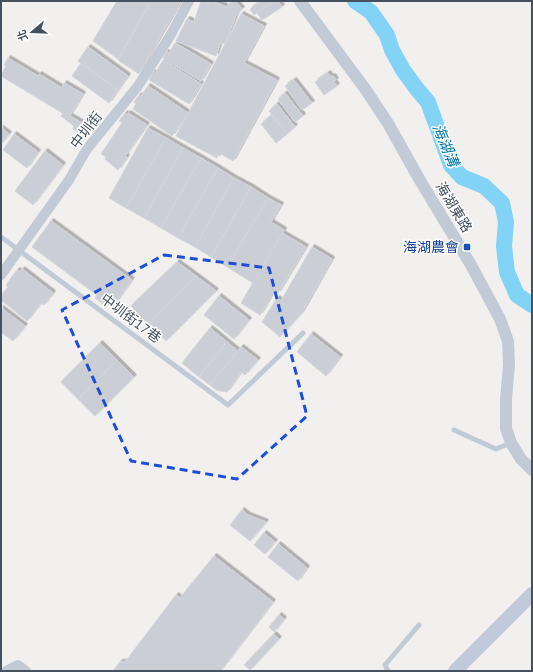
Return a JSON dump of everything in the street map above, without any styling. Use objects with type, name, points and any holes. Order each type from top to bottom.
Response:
[{"type":"main road","points":[[455,671],[532,594]]},
{"type":"street","name":"中圳街","points":[[1,275],[69,180],[87,149],[138,86],[170,36],[190,1]]},
{"type":"street","name":"海湖東路","points":[[300,1],[366,90],[389,125],[500,319],[508,341],[509,366],[506,399],[506,428],[511,443],[521,459],[532,470]]},
{"type":"street","points":[[6,671],[18,665],[26,671]]},
{"type":"lane","name":"中圳街17巷","points":[[1,237],[228,405],[303,333]]},
{"type":"lane","points":[[454,430],[496,449],[511,443]]},
{"type":"lane","points":[[388,671],[385,666],[419,625]]},
{"type":"highlighted area","points":[[164,255],[269,268],[307,416],[237,479],[131,461],[62,310]]},
{"type":"building","points":[[117,1],[151,1],[118,59],[93,41]]},
{"type":"building","points":[[151,1],[181,1],[139,74],[118,60]]},
{"type":"building","points":[[201,1],[209,3],[210,1],[225,6],[224,9],[235,1],[242,9],[236,15],[225,44],[220,43],[216,56],[176,41],[187,19],[194,22]]},
{"type":"building","points":[[261,1],[274,1],[254,15],[250,9]]},
{"type":"building","points":[[273,1],[278,1],[282,7],[262,20],[257,13]]},
{"type":"building","points":[[241,14],[264,26],[244,63],[277,80],[233,161],[219,153],[217,158],[176,136]]},
{"type":"building","points":[[175,43],[211,64],[201,81],[163,58],[166,52],[169,53]]},
{"type":"building","points":[[88,47],[128,76],[118,90],[78,61]]},
{"type":"building","points":[[8,58],[62,88],[64,83],[83,94],[69,117],[1,76]]},
{"type":"building","points":[[163,60],[201,84],[189,104],[149,80],[153,72],[155,74]]},
{"type":"building","points":[[81,63],[118,90],[109,103],[72,76]]},
{"type":"building","points":[[328,73],[336,80],[334,82],[337,86],[324,95],[315,82]]},
{"type":"building","points":[[294,80],[312,103],[302,110],[285,86]]},
{"type":"building","points":[[148,86],[188,113],[172,136],[133,109],[136,104],[134,102],[139,95],[141,96]]},
{"type":"building","points":[[285,93],[303,116],[295,122],[278,99]]},
{"type":"building","points":[[277,104],[295,127],[287,134],[269,111]]},
{"type":"building","points":[[63,113],[89,127],[84,136],[73,129],[74,126],[61,116]]},
{"type":"building","points":[[125,113],[127,115],[128,113],[147,125],[125,156],[127,157],[118,170],[105,159],[106,157],[101,154],[122,123],[119,121]]},
{"type":"building","points":[[272,115],[287,134],[276,143],[261,124]]},
{"type":"building","points":[[1,128],[9,134],[1,144]]},
{"type":"building","points":[[148,128],[166,138],[126,208],[109,198]]},
{"type":"building","points":[[14,134],[38,152],[27,168],[3,150]]},
{"type":"building","points":[[166,138],[183,148],[144,218],[126,208]]},
{"type":"building","points":[[183,148],[201,158],[161,228],[144,218]]},
{"type":"building","points":[[45,151],[63,165],[33,205],[15,191]]},
{"type":"building","points":[[201,158],[218,168],[178,238],[161,228]]},
{"type":"building","points":[[218,168],[234,178],[195,247],[178,238]]},
{"type":"building","points":[[234,178],[251,187],[211,257],[195,247]]},
{"type":"building","points":[[251,187],[268,198],[227,267],[211,257]]},
{"type":"building","points":[[268,198],[281,205],[271,222],[284,230],[253,283],[227,267]]},
{"type":"building","points":[[51,221],[132,280],[113,306],[106,301],[103,304],[95,298],[97,295],[32,247]]},
{"type":"building","points":[[282,233],[306,247],[278,293],[274,291],[260,315],[241,303]]},
{"type":"building","points":[[312,247],[332,259],[301,314],[280,337],[262,322],[277,298],[281,301]]},
{"type":"building","points":[[177,262],[196,276],[149,324],[145,320],[143,322],[136,315],[138,313],[131,306]]},
{"type":"building","points":[[22,269],[53,293],[44,305],[41,303],[27,321],[1,300],[1,296],[8,287],[6,285],[17,270],[20,272]]},
{"type":"building","points":[[196,276],[216,291],[166,341],[160,335],[158,337],[151,330],[153,328],[149,324]]},
{"type":"building","points":[[219,296],[249,320],[234,339],[204,315]]},
{"type":"building","points":[[1,308],[25,326],[13,341],[1,332]]},
{"type":"building","points":[[210,328],[227,342],[199,377],[182,363]]},
{"type":"building","points":[[311,334],[340,357],[326,376],[297,352]]},
{"type":"building","points":[[227,342],[238,351],[210,385],[199,377]]},
{"type":"building","points":[[100,343],[117,360],[78,399],[61,382]]},
{"type":"building","points":[[241,347],[258,360],[245,375],[241,372],[227,392],[216,390],[210,385]]},
{"type":"building","points":[[117,360],[134,377],[95,416],[78,399]]},
{"type":"building","points":[[242,510],[248,515],[266,522],[250,541],[230,525]]},
{"type":"building","points":[[264,533],[275,542],[265,554],[254,545]]},
{"type":"building","points":[[278,544],[307,568],[298,581],[268,557]]},
{"type":"building","points":[[214,556],[273,602],[220,671],[113,671],[120,662],[125,662],[176,595],[180,598]]},
{"type":"building","points":[[279,615],[284,619],[274,632],[269,627]]},
{"type":"building","points":[[274,634],[279,639],[250,670],[244,665]]},
{"type":"waterway","name":"海湖溝","points":[[355,1],[371,12],[387,35],[392,50],[403,70],[428,102],[451,165],[462,177],[484,186],[502,203],[506,222],[504,246],[507,272],[517,295],[532,305]]},
{"type":"place","name":"海湖農會","points":[[467,247]]}]
